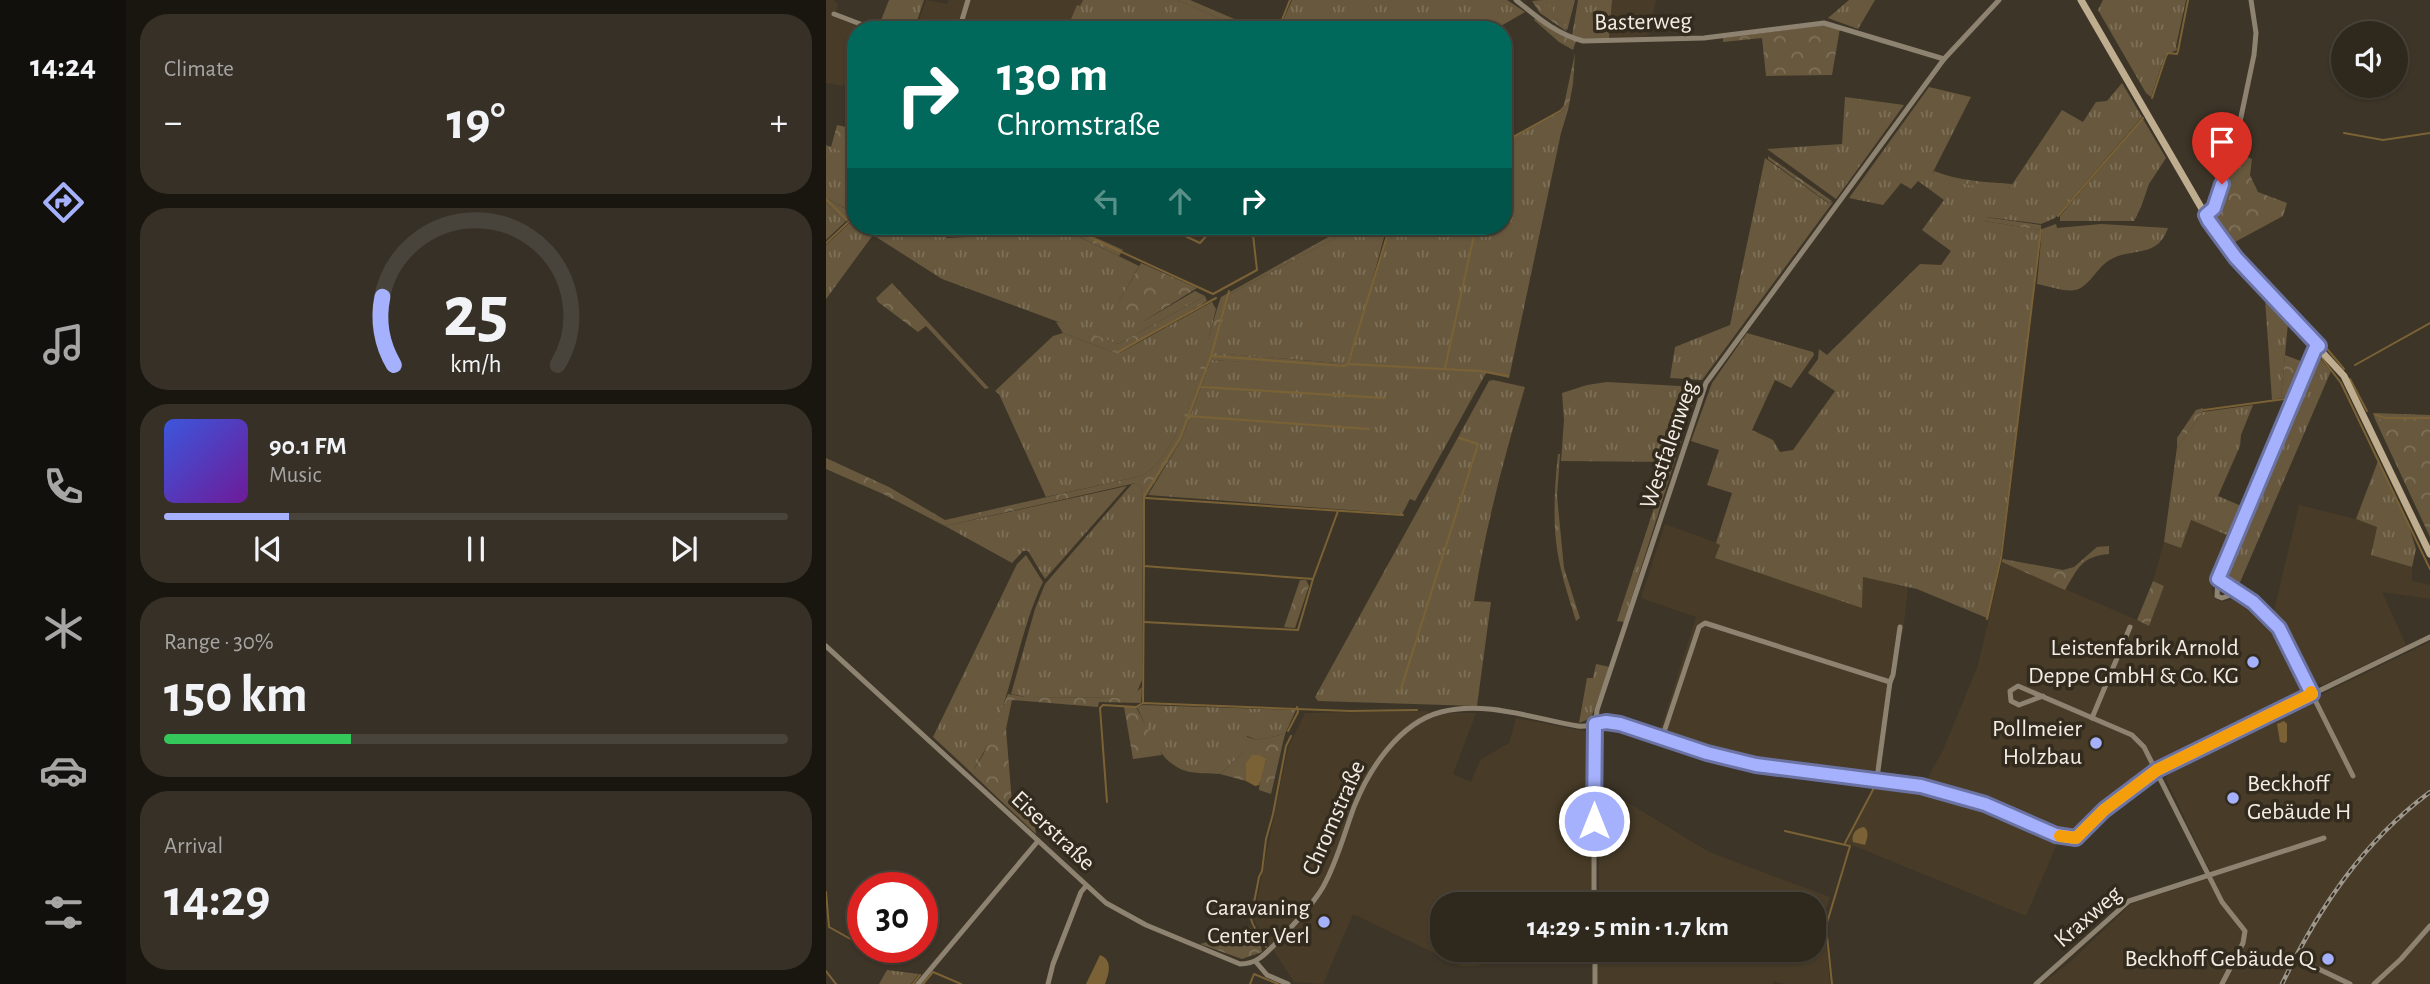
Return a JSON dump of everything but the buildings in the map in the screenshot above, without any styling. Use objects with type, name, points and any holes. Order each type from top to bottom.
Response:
[{"type":"main road","points":[[2081,0],[2227,247],[2319,346],[2343,376],[2430,554]]},
{"type":"street","points":[[962,21],[968,0]]},
{"type":"street","name":"Basterweg","points":[[1516,0],[1545,23],[1569,37],[1583,41],[1703,38],[1824,23],[1944,59]]},
{"type":"street","name":"Westfalenweg","points":[[1594,892],[1595,724],[1706,383],[1944,59],[1999,0]]},
{"type":"street","points":[[2206,215],[2214,208],[2237,136],[2254,54],[2256,33],[2251,0]]},
{"type":"street","points":[[834,14],[852,21]]},
{"type":"street","points":[[2239,592],[2222,598],[2217,596],[2218,579],[2315,349],[2319,346]]},
{"type":"street","points":[[2218,579],[2253,602],[2279,628],[2353,775]]},
{"type":"street","points":[[1662,738],[1699,627],[1705,623],[1890,682]]},
{"type":"street","points":[[1877,778],[1900,627]]},
{"type":"street","points":[[2092,718],[2130,627]]},
{"type":"street","points":[[2157,770],[2430,637]]},
{"type":"street","name":"Eiserstraße","points":[[826,646],[1086,886],[1115,908],[1146,925],[1240,964],[1256,962],[1266,975],[1288,984]]},
{"type":"street","points":[[2043,696],[2019,705],[2011,701],[2010,691],[2018,686],[2043,696],[2132,735],[2144,747],[2222,902],[2245,931],[2243,943],[2222,984]]},
{"type":"street","name":"Chromstraße","points":[[1256,962],[1298,920],[1322,888],[1342,845],[1354,806],[1377,762],[1402,734],[1421,720],[1440,712],[1464,709],[1498,711],[1581,727],[1606,722],[1620,724],[1707,753],[1756,765],[1877,778],[1921,786],[1985,804],[2056,835],[2076,838],[2104,810],[2157,770]]},
{"type":"street","name":"Kraxweg","points":[[2036,984],[2122,906],[2136,898],[2324,838]]},
{"type":"street","points":[[918,984],[1038,841]]},
{"type":"street","points":[[1048,984],[1053,964],[1081,892],[1086,886]]},
{"type":"street","points":[[2374,984],[2430,926]]},
{"type":"street","points":[[2302,961],[2349,984]]},
{"type":"street","points":[[1595,962],[1595,984]]},
{"type":"shaded area","points":[[826,0],[833,0],[838,4],[835,17],[847,22],[847,86],[826,83]]},
{"type":"shaded area","points":[[926,0],[947,4],[949,0],[966,0],[959,21],[919,21]]},
{"type":"shaded area","points":[[970,0],[1083,0],[1071,21],[964,21]]},
{"type":"shaded area","points":[[1612,0],[1656,0],[1649,35],[1609,38]]},
{"type":"shaded area","points":[[2299,505],[2377,526],[2371,555],[2412,567],[2412,581],[2430,585],[2430,599],[2382,592],[2406,645],[2323,685],[2313,682],[2273,615]]},
{"type":"shaded area","points":[[2190,520],[2234,538],[2212,585],[2212,593],[2222,602],[2241,597],[2278,632],[2305,686],[2300,695],[2150,768],[2077,831],[2070,834],[1986,800],[1926,781],[1943,750],[1978,665],[2002,562],[2149,625],[2164,586],[2153,581],[2164,542],[2181,548]]},
{"type":"shaded area","points":[[1665,524],[1720,544],[1716,558],[1862,607],[1863,577],[1908,586],[1903,633],[1897,632],[1876,768],[1870,773],[1759,761],[1708,750],[1656,731],[1662,725],[1696,617],[1641,598]]},
{"type":"shaded area","points":[[2430,642],[2430,984],[2042,984],[2071,961],[2131,904],[2213,877],[2166,779],[2170,768]]},
{"type":"shaded area","points":[[1428,711],[1432,718],[1444,713],[1476,713],[1453,774],[1471,782],[1480,760],[1509,743],[1516,718],[1589,732],[1592,892],[1430,892],[1430,951],[1353,914],[1323,984],[1294,982],[1253,919],[1288,748],[1305,713]]},
{"type":"shaded area","points":[[2284,721],[2287,724],[2285,743],[2280,742],[2277,724]]},
{"type":"shaded area","points":[[1252,755],[1266,759],[1259,785],[1255,786],[1246,781],[1246,763]]},
{"type":"shaded area","points":[[1878,781],[1919,788],[1984,808],[2059,839],[2026,916],[1847,843]]},
{"type":"shaded area","points":[[1599,785],[1709,852],[1817,892],[1599,892]]},
{"type":"shaded area","points":[[1864,827],[1867,833],[1865,845],[1853,842],[1855,832]]},
{"type":"shaded area","points":[[1826,943],[1830,984],[1784,984],[1773,981],[1773,984],[1598,984],[1598,962],[1826,962]]},
{"type":"shaded area","points":[[1100,955],[1108,963],[1109,971],[1105,984],[1086,984]]},
{"type":"shaded area","points":[[1453,962],[1495,962],[1476,966],[1461,966]]},
{"type":"green space","points":[[889,0],[924,0],[917,21],[881,21]]},
{"type":"green space","points":[[1083,0],[1178,0],[1226,21],[1070,21],[1077,5],[1080,6]]},
{"type":"green space","points":[[1178,0],[1190,0],[1239,21],[1226,21]]},
{"type":"green space","points":[[1292,0],[1507,0],[1525,12],[1510,21],[1283,21]]},
{"type":"green space","points":[[1542,0],[1575,0],[1567,31],[1566,27],[1554,18]]},
{"type":"green space","points":[[1542,0],[1553,9],[1554,18],[1566,27],[1566,31],[1540,13],[1532,1]]},
{"type":"green space","points":[[1578,0],[1612,0],[1609,38],[1582,39],[1572,36]]},
{"type":"green space","points":[[1849,0],[1875,0],[1858,29],[1828,18]]},
{"type":"green space","points":[[2103,0],[2186,0],[2177,50],[2165,55],[2151,97],[2146,93],[2098,10]]},
{"type":"green space","points":[[1535,18],[1557,33],[1576,41],[1573,50],[1559,42],[1534,20]]},
{"type":"green space","points":[[1826,25],[1840,28],[1832,75],[1766,76],[1762,38],[1723,42],[1723,38]]},
{"type":"green space","points":[[1575,53],[1568,110],[1512,139],[1512,136],[1559,111],[1564,105]]},
{"type":"green space","points":[[2122,83],[2142,117],[2055,218],[2041,224],[1986,217],[1984,221],[2041,230],[2000,558],[1987,618],[1917,589],[1863,577],[1862,608],[1715,558],[1720,545],[1716,543],[1732,493],[1707,485],[1719,450],[1691,441],[1712,383],[1747,333],[1813,352],[1814,355],[1791,388],[1775,380],[1752,430],[1773,440],[1780,452],[1793,450],[1835,391],[1808,373],[1818,359],[1819,349],[1827,355],[1920,264],[1941,265],[1951,251],[1922,230],[1944,200],[1918,181],[1911,189],[1901,183],[1883,205],[1849,198],[1929,87],[1971,97],[1932,174],[2009,189],[2062,110],[2083,122],[2096,102],[2107,101]]},
{"type":"green space","points":[[1845,97],[1904,105],[1836,199],[1767,149],[1842,144]]},
{"type":"green space","points":[[1568,110],[1509,378],[1486,373],[1415,501],[1410,499],[1402,514],[1148,495],[1182,439],[1211,360],[1340,367],[1340,363],[1213,353],[1230,294],[1341,235],[1385,235],[1372,282],[1387,235],[1512,235],[1512,139]]},
{"type":"green space","points":[[2143,119],[2166,158],[2149,184],[2134,221],[2060,221],[2060,216]]},
{"type":"green space","points":[[837,125],[846,127],[840,151],[831,147]]},
{"type":"green space","points":[[847,127],[847,209],[826,198],[826,145],[839,150]]},
{"type":"green space","points":[[2234,151],[2252,159],[2250,175],[2258,192],[2287,203],[2283,216],[2235,242],[2214,214]]},
{"type":"green space","points":[[1768,156],[1832,201],[1829,203],[1768,159]]},
{"type":"green space","points":[[1765,158],[1828,203],[1833,202],[1702,380],[1670,378],[1675,347],[1730,325]]},
{"type":"green space","points":[[1934,171],[1962,179],[2012,184],[2009,189],[1967,185],[1932,174]]},
{"type":"green space","points":[[826,198],[847,210],[847,220],[845,222],[826,203]]},
{"type":"green space","points":[[826,203],[845,222],[826,240]]},
{"type":"green space","points":[[1985,217],[2041,225],[2041,230],[1984,221]]},
{"type":"green space","points":[[2056,224],[2057,228],[2101,224],[2168,228],[2157,245],[2108,261],[2084,286],[2061,290],[2037,284],[2042,229]]},
{"type":"green space","points":[[847,225],[847,235],[873,235],[826,299],[826,245]]},
{"type":"green space","points":[[873,235],[939,235],[948,238],[968,235],[1075,235],[1139,266],[1119,302],[1144,321],[1195,291],[1205,296],[1118,344],[942,279]]},
{"type":"green space","points":[[1076,235],[1090,235],[1123,250],[1119,256]]},
{"type":"green space","points":[[1332,235],[1341,235],[1230,294],[1214,353],[1340,363],[1339,368],[1211,360],[1182,439],[1143,501],[1141,487],[1136,483],[945,526],[826,469],[826,458],[889,487],[945,520],[1141,476],[1157,464],[1171,445],[1182,422],[1221,297]]},
{"type":"green space","points":[[1141,263],[1197,288],[1144,321],[1121,311],[1119,302]]},
{"type":"green space","points":[[892,283],[989,388],[985,389],[926,326],[918,332],[878,302],[876,298]]},
{"type":"green space","points":[[1205,296],[1207,301],[1118,354],[1063,333],[1056,322],[1118,344]]},
{"type":"green space","points":[[2265,299],[2288,323],[2281,398],[2272,400]]},
{"type":"green space","points":[[1212,302],[1216,309],[1199,376],[1180,426],[1169,448],[1156,465],[1141,476],[1046,497],[999,394],[995,391],[1053,336],[1063,333],[1118,354]]},
{"type":"green space","points":[[2285,355],[2306,363],[2291,397],[2281,398]]},
{"type":"green space","points":[[2316,356],[2331,371],[2238,587],[2225,579],[2224,574]]},
{"type":"green space","points":[[1489,381],[1525,387],[1496,493],[1474,601],[1491,602],[1477,706],[1318,701],[1315,697]]},
{"type":"green space","points":[[1607,382],[1698,387],[1624,622],[1617,621],[1669,462],[1561,461],[1564,420],[1562,393]]},
{"type":"green space","points":[[2253,405],[2241,435],[2240,446],[2218,496],[2246,508],[2234,538],[2191,520],[2181,548],[2164,542],[2177,447],[2203,412]]},
{"type":"green space","points":[[2203,408],[2203,412],[2177,447],[2177,438],[2196,410]]},
{"type":"green space","points":[[2373,413],[2430,415],[2430,419],[2375,419]]},
{"type":"green space","points":[[2375,419],[2430,419],[2430,537]]},
{"type":"green space","points":[[1558,454],[1557,496],[1564,568],[1580,618],[1576,621],[1556,541],[1555,498]]},
{"type":"green space","points":[[2378,461],[2408,523],[2416,549],[2412,567],[2371,555],[2377,527],[2356,519]]},
{"type":"green space","points":[[1136,483],[1141,487],[1143,501],[1142,680],[1137,692],[1130,698],[1025,697],[1011,694],[1035,609],[1045,584],[1132,484]]},
{"type":"green space","points":[[1127,486],[1045,579],[1028,551],[1023,551],[1012,563],[945,526]]},
{"type":"green space","points":[[2109,546],[2109,554],[2093,557],[2082,565],[2065,590],[2002,562],[2003,559],[2063,570],[2074,567],[2097,547]]},
{"type":"green space","points":[[1026,555],[1043,582],[1025,629],[1005,701],[986,748],[973,770],[933,737],[1017,564]]},
{"type":"green space","points":[[1300,580],[1306,580],[1309,586],[1295,628],[1284,627]]},
{"type":"green space","points":[[2153,581],[2164,586],[2149,626],[2137,620]]},
{"type":"green space","points":[[1596,664],[1610,667],[1591,718],[1579,723],[1587,678],[1593,678]]},
{"type":"green space","points":[[1142,687],[1141,703],[1099,702],[1098,707],[1012,700],[1006,729],[1012,803],[1035,827],[1036,834],[959,761],[974,769],[983,755],[1008,694],[1025,697],[1130,698]]},
{"type":"green space","points":[[1143,705],[1296,710],[1285,734],[1257,740],[1247,736],[1243,753],[1220,774],[1186,771],[1169,761],[1156,745],[1137,707]]},
{"type":"green space","points":[[1124,707],[1136,707],[1162,755],[1133,759]]},
{"type":"green space","points":[[1285,734],[1271,794],[1259,790],[1261,771],[1266,760],[1246,763],[1246,781],[1220,774],[1243,753],[1244,736],[1257,740]]},
{"type":"green space","points":[[1248,926],[1259,936],[1262,952],[1242,959],[1200,944],[1245,932]]},
{"type":"green space","points":[[887,970],[919,974],[911,984],[879,984]]},
{"type":"waterway","points":[[1282,21],[1290,0]]},
{"type":"waterway","points":[[2152,98],[2166,56],[2168,53],[2177,54],[2188,0]]},
{"type":"waterway","points":[[1512,138],[1560,111]]},
{"type":"waterway","points":[[2058,216],[2143,118]]},
{"type":"waterway","points":[[2344,133],[2383,140],[2430,133]]},
{"type":"waterway","points":[[826,199],[847,220]]},
{"type":"waterway","points":[[826,243],[847,223]]},
{"type":"waterway","points":[[1987,619],[2001,558],[2041,230]]},
{"type":"waterway","points":[[959,235],[966,235]]},
{"type":"waterway","points":[[1085,235],[1213,294],[1257,270],[1253,235]]},
{"type":"waterway","points":[[1183,235],[1200,243],[1207,235]]},
{"type":"waterway","points":[[1387,235],[1348,364],[1481,371],[1508,376]]},
{"type":"waterway","points":[[1445,368],[1474,235]]},
{"type":"waterway","points":[[1144,565],[1144,496],[1180,438],[1211,356],[1229,291]]},
{"type":"waterway","points":[[1118,352],[1216,298]]},
{"type":"waterway","points":[[2355,365],[2430,323]]},
{"type":"waterway","points":[[2323,344],[2344,369]]},
{"type":"waterway","points":[[2224,572],[2318,353],[2341,383],[2430,569]]},
{"type":"waterway","points":[[1211,356],[1347,365]]},
{"type":"waterway","points":[[2350,379],[2367,411]]},
{"type":"waterway","points":[[1201,387],[1385,398]]},
{"type":"waterway","points":[[2204,410],[2291,398]]},
{"type":"waterway","points":[[2376,415],[2385,418],[2430,418]]},
{"type":"waterway","points":[[1188,416],[1369,429]]},
{"type":"waterway","points":[[1400,692],[1478,444],[1459,438]]},
{"type":"waterway","points":[[1146,498],[1403,515]]},
{"type":"waterway","points":[[1144,622],[1298,630],[1338,511]]},
{"type":"waterway","points":[[1143,702],[1144,566],[1313,579]]},
{"type":"waterway","points":[[1107,802],[1100,708],[1103,705],[1136,707],[1143,703],[1350,711],[1417,710]]},
{"type":"waterway","points":[[1288,731],[1298,712],[1297,707]]},
{"type":"waterway","points":[[1266,947],[1251,918],[1286,746],[1291,736]]},
{"type":"waterway","points":[[1597,740],[1597,786]]},
{"type":"waterway","points":[[1845,843],[1876,784]]},
{"type":"waterway","points":[[1785,831],[1850,846],[1826,926],[1832,984]]},
{"type":"waterway","points":[[826,892],[829,927],[847,937]]},
{"type":"waterway","points":[[826,971],[836,984]]},
{"type":"waterway","points":[[923,984],[933,972],[961,984]]},
{"type":"waterway","points":[[1250,984],[1254,974],[1278,984]]},
{"type":"waterway","points":[[913,984],[920,975]]},
{"type":"railway","points":[[2282,984],[2311,929],[2344,879],[2384,833],[2430,792]]},
{"type":"slow traffic","points":[[2060,836],[2076,838],[2104,810],[2157,770],[2312,694],[2311,692]]},
{"type":"place","name":"Leistenfabrik Arnold Deppe GmbH & Co. KG","points":[[2253,662]]},
{"type":"place","name":"Pollmeier Holzbau","points":[[2096,743]]},
{"type":"place","name":"Beckhoff Gebäude H","points":[[2233,798]]},
{"type":"place","name":"Caravaning Center Verl","points":[[1324,922]]},
{"type":"place","name":"Beckhoff Gebäude Q","points":[[2328,959]]},
{"type":"route","points":[[1594,821],[1595,724],[1606,722],[1756,765],[1877,778],[1921,786],[1985,804],[2056,835],[2076,838],[2104,810],[2157,770],[2312,694],[2279,628],[2253,602],[2218,579],[2315,349],[2319,346],[2236,258],[2209,221],[2206,215],[2214,208],[2222,184]]}]
